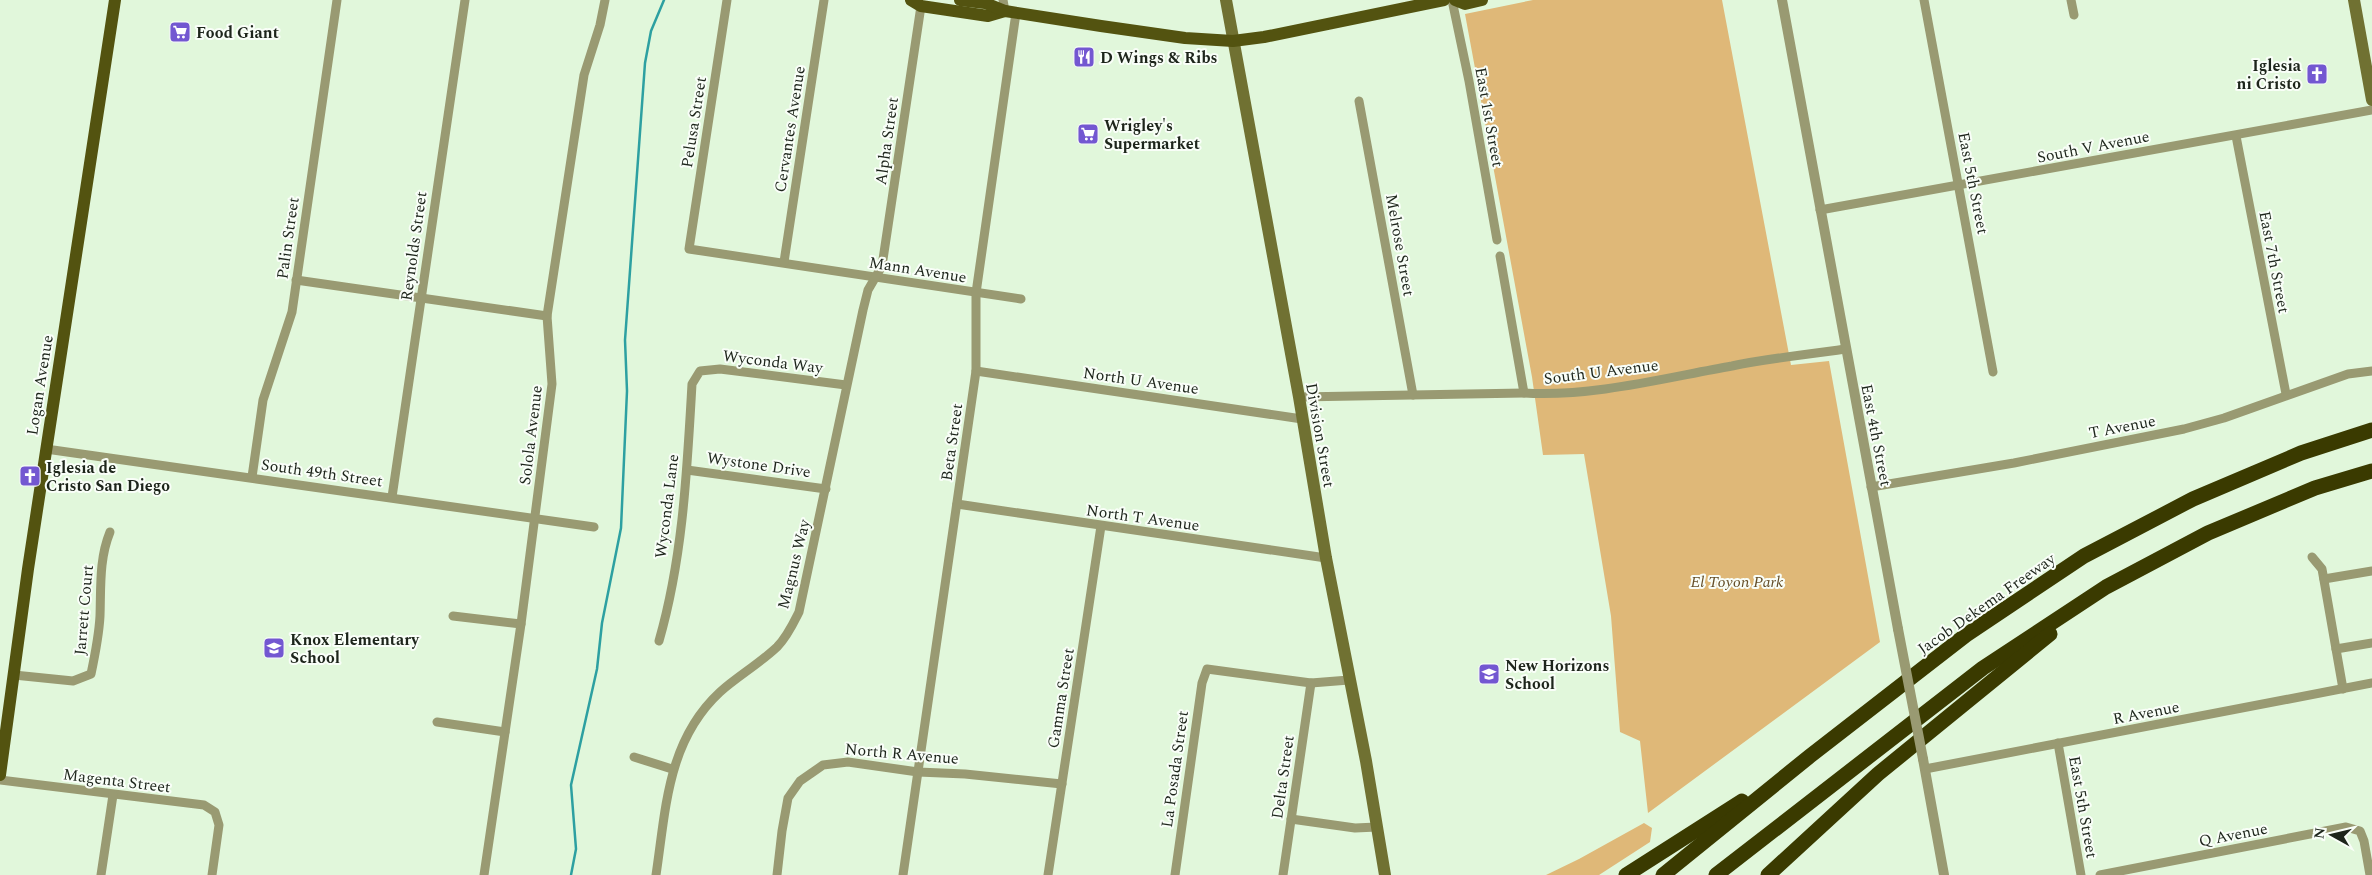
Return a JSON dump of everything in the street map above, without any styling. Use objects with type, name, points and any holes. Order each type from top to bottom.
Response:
[{"type":"highway","name":"Jacob Dekema Freeway","points":[[1662,875],[1810,756],[1966,635],[2084,556],[2193,499],[2301,453],[2372,430]]},
{"type":"highway","points":[[1716,875],[1984,668],[2098,592],[2208,533],[2315,488],[2372,471]]},
{"type":"highway","points":[[1768,875],[1878,774],[2059,627],[2098,592]]},
{"type":"highway","points":[[1626,875],[1810,756]]},
{"type":"main road","name":"Logan Avenue","points":[[0,775],[3,726],[14,674],[46,449],[115,0]]},
{"type":"main road","points":[[960,0],[1157,34],[1233,41],[1264,38],[1444,0]]},
{"type":"main road","name":"Division Street","points":[[1226,0],[1385,875]]},
{"type":"main road","points":[[1454,0],[1465,4],[1482,0]]},
{"type":"main road","points":[[2354,0],[2367,46],[2372,100]]},
{"type":"main road","points":[[916,3],[988,16],[1008,8]]},
{"type":"street","name":"Palin Street","points":[[252,477],[261,408],[292,312],[337,0]]},
{"type":"street","name":"Reynolds Street","points":[[392,497],[464,0]]},
{"type":"street","name":"Solola Avenue","points":[[484,875],[521,624],[552,384],[548,316],[584,75],[600,26],[606,0]]},
{"type":"street","name":"Pelusa Street","points":[[689,249],[727,0]]},
{"type":"street","name":"Cervantes Avenue","points":[[784,262],[824,0]]},
{"type":"street","name":"East 1st Street","points":[[1454,0],[1497,240]]},
{"type":"street","name":"East 4th Street","points":[[1782,0],[1845,349],[1944,875]]},
{"type":"street","name":"East 5th Street","points":[[1924,0],[1994,372]]},
{"type":"street","points":[[2071,0],[2074,15]]},
{"type":"street","name":"Alpha Street","points":[[875,278],[882,266],[916,3]]},
{"type":"street","name":"Beta Street","points":[[903,875],[976,371],[976,293],[1008,8]]},
{"type":"street","name":"Melrose Street","points":[[1359,101],[1413,395]]},
{"type":"street","name":"South V Avenue","points":[[1820,210],[2372,110]]},
{"type":"street","name":"East 7th Street","points":[[2236,136],[2286,394]]},
{"type":"street","name":"Mann Avenue","points":[[689,249],[1021,299]]},
{"type":"street","points":[[1500,256],[1524,393]]},
{"type":"street","name":"Magnus Way","points":[[656,875],[672,770],[678,753],[696,720],[719,693],[777,646],[786,636],[799,612],[826,489],[846,385],[868,290],[875,278]]},
{"type":"street","points":[[296,280],[548,316]]},
{"type":"street","name":"South U Avenue","points":[[1299,397],[1524,393],[1552,395],[1630,385],[1782,357],[1845,349]]},
{"type":"street","name":"Wyconda Way","points":[[697,375],[700,371],[720,369],[846,385]]},
{"type":"street","name":"T Avenue","points":[[1871,487],[2014,463],[2184,429],[2224,418],[2286,394],[2348,374],[2372,370]]},
{"type":"street","name":"North U Avenue","points":[[976,371],[1302,419]]},
{"type":"street","name":"Wyconda Lane","points":[[659,641],[678,547],[687,470],[692,384],[697,375]]},
{"type":"street","name":"South 49th Street","points":[[46,449],[594,526]]},
{"type":"street","name":"Wystone Drive","points":[[687,470],[826,489]]},
{"type":"street","name":"North T Avenue","points":[[957,504],[1326,558]]},
{"type":"street","name":"Gamma Street","points":[[1048,875],[1101,526]]},
{"type":"street","name":"Jarrett Court","points":[[14,674],[73,681],[91,674],[100,618],[99,583],[105,545],[110,532]]},
{"type":"street","points":[[2312,557],[2322,569],[2343,689]]},
{"type":"street","points":[[2324,579],[2372,571]]},
{"type":"street","points":[[453,616],[521,624]]},
{"type":"street","points":[[2336,649],[2372,643]]},
{"type":"street","name":"La Posada Street","points":[[1175,875],[1202,683],[1207,669],[1311,684]]},
{"type":"street","points":[[1311,684],[1349,680]]},
{"type":"street","name":"R Avenue","points":[[1924,764],[2058,743],[2372,683]]},
{"type":"street","name":"Delta Street","points":[[1282,875],[1311,684]]},
{"type":"street","points":[[438,722],[505,732]]},
{"type":"street","name":"East 5th Street","points":[[2058,743],[2081,875]]},
{"type":"street","points":[[634,757],[672,770]]},
{"type":"street","name":"North R Avenue","points":[[777,875],[782,831],[790,793],[800,780],[816,768],[831,763],[848,762],[918,772],[966,774],[1062,784]]},
{"type":"street","name":"Magenta Street","points":[[0,780],[204,806],[215,812],[219,825],[212,875]]},
{"type":"street","points":[[101,875],[113,795]]},
{"type":"street","points":[[1291,818],[1355,828],[1377,826]]},
{"type":"street","name":"Q Avenue","points":[[2100,875],[2346,827],[2360,831],[2364,840],[2370,875]]},
{"type":"green space","name":"El Toyon Park","points":[[1533,0],[1722,0],[1791,365],[1829,361],[1880,642],[1648,813],[1640,741],[1620,732],[1611,616],[1584,454],[1543,455],[1532,377],[1465,14]]},
{"type":"green space","points":[[1644,823],[1652,828],[1650,842],[1599,875],[1546,875],[1579,859]]},
{"type":"waterway","points":[[571,875],[576,849],[571,785],[597,669],[602,623],[621,528],[627,391],[625,340],[645,63],[651,31],[664,0]]},
{"type":"place","name":"Food Giant","points":[[180,32]]},
{"type":"place","name":"D Wings & Ribs","points":[[1084,57]]},
{"type":"place","name":"Iglesia ni Cristo","points":[[2317,74]]},
{"type":"place","name":"Wrigley's Supermarket","points":[[1088,134]]},
{"type":"place","name":"Iglesia de Cristo San Diego","points":[[30,476]]},
{"type":"place","name":"Knox Elementary School","points":[[274,648]]},
{"type":"place","name":"New Horizons School","points":[[1489,674]]}]
